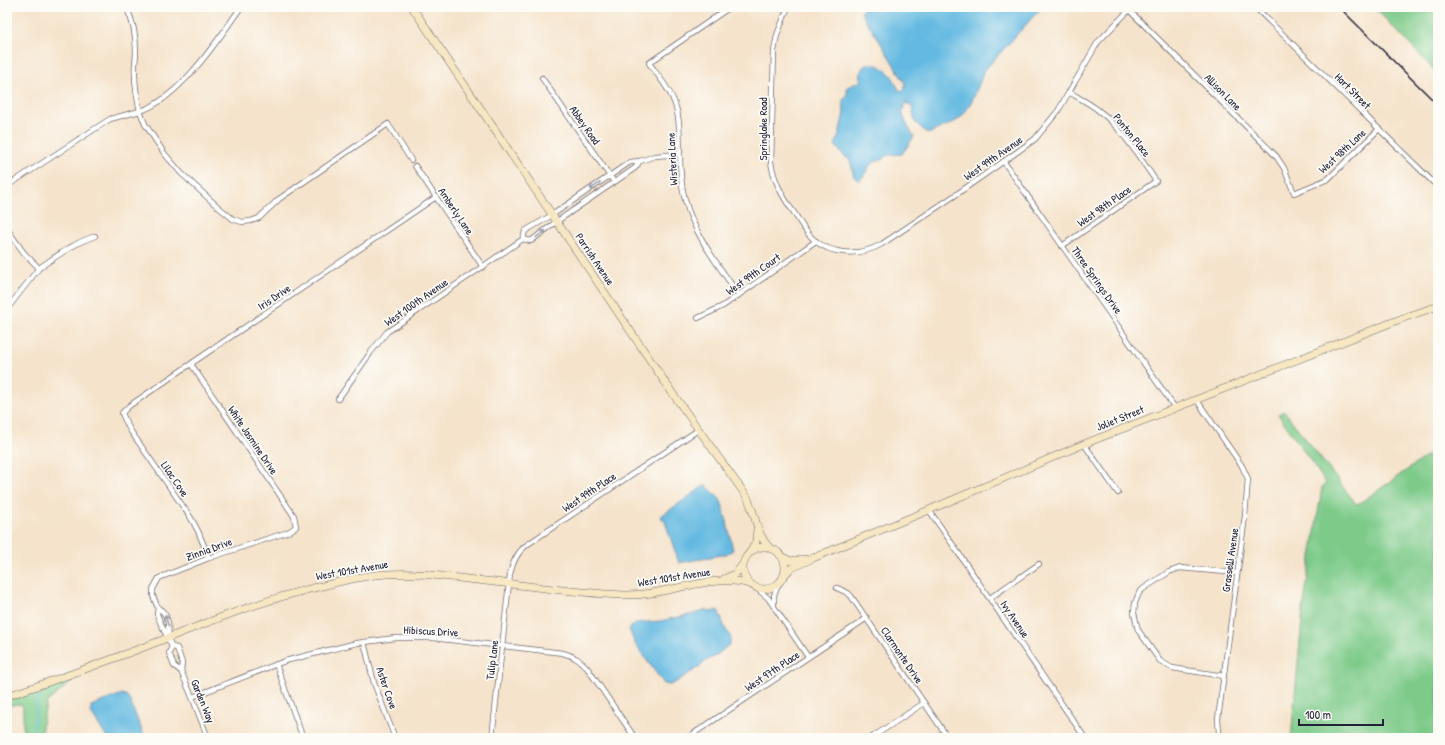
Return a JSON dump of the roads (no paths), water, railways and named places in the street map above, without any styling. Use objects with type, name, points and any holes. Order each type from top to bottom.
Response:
[{"type":"street","points":[[126,7],[134,31],[136,51],[134,72],[136,95],[145,124],[164,153],[180,173],[233,219],[242,222],[259,218],[279,199],[388,124],[411,160]]},
{"type":"street","points":[[7,186],[110,119],[151,108],[173,90],[206,57],[241,7]]},
{"type":"street","name":"Parrish Avenue","points":[[412,7],[698,430],[747,497],[762,538],[771,549],[780,555]]},
{"type":"street","name":"Wisteria Lane","points":[[730,7],[650,63],[675,103],[680,124],[680,154],[683,191],[693,223],[706,247],[739,295]]},
{"type":"street","name":"Springlake Road","points":[[788,7],[777,35],[772,68],[772,170],[781,194],[803,227],[816,241]]},
{"type":"street","name":"Hart Street","points":[[1255,7],[1438,187]]},
{"type":"street","name":"West 99th Avenue","points":[[816,241],[828,248],[842,252],[857,253],[870,250],[888,240],[1004,162],[1040,133],[1058,111],[1098,42],[1130,9]]},
{"type":"street","name":"Allison Lane","points":[[1130,9],[1276,156],[1284,168],[1294,194]]},
{"type":"street","name":"Abbey Road","points":[[542,78],[614,182]]},
{"type":"street","name":"Ponton Place","points":[[1069,92],[1098,110],[1116,127],[1156,181]]},
{"type":"street","name":"West 98th Lane","points":[[1294,194],[1328,179],[1379,129]]},
{"type":"street","name":"West 100th Avenue","points":[[338,399],[387,332],[523,239],[525,231],[552,215],[630,162],[640,161],[655,156],[680,154]]},
{"type":"street","name":"West 100th Avenue","points":[[523,239],[531,241],[635,168],[640,161]]},
{"type":"street","name":"Three Springs Drive","points":[[1004,162],[1175,408]]},
{"type":"street","name":"Amberly Lane","points":[[415,166],[483,267]]},
{"type":"street","name":"West 98th Place","points":[[1062,246],[1156,181]]},
{"type":"street","name":"Iris Drive","points":[[122,413],[129,406],[436,197]]},
{"type":"street","points":[[7,229],[24,253],[39,268]]},
{"type":"street","points":[[7,309],[39,268],[64,250],[95,236]]},
{"type":"street","name":"West 99th Court","points":[[698,318],[717,309],[739,295],[816,241]]},
{"type":"street","name":"Joliet Street","points":[[781,580],[790,569],[813,558],[1084,444],[1196,399],[1438,306]]},
{"type":"street","name":"White Jasmine Drive","points":[[191,364],[294,516],[296,527]]},
{"type":"street","name":"Grasselli Avenue","points":[[1196,399],[1242,466],[1249,486],[1218,719],[1221,738]]},
{"type":"street","name":"Lilac Cove","points":[[122,413],[130,430],[191,518],[198,530],[209,558]]},
{"type":"street","name":"West 99th Place","points":[[509,584],[514,561],[524,546],[698,430]]},
{"type":"street","points":[[1084,444],[1118,493]]},
{"type":"street","name":"Ivy Avenue","points":[[929,510],[1085,738]]},
{"type":"street","name":"Parrish Avenue","points":[[744,562],[756,542],[757,525]]},
{"type":"street","name":"Zinnia Drive","points":[[168,638],[162,628],[157,614],[158,608],[153,596],[153,589],[159,578],[209,558],[288,532],[296,527]]},
{"type":"street","points":[[749,553],[758,548],[765,547],[771,549]]},
{"type":"street","points":[[775,608],[774,595],[784,570],[784,564],[780,555]]},
{"type":"street","name":"Joliet Street","points":[[780,555],[792,561],[813,558]]},
{"type":"street","points":[[744,562],[743,572],[745,578],[749,584],[766,596],[808,658]]},
{"type":"street","name":"West 101st Avenue","points":[[718,581],[735,574],[744,562]]},
{"type":"street","points":[[990,598],[1039,564]]},
{"type":"street","points":[[1224,676],[1172,668],[1160,661],[1138,630],[1134,613],[1135,603],[1139,593],[1172,570],[1180,568],[1237,573]]},
{"type":"street","name":"West 101st Avenue","points":[[7,696],[168,638],[240,610],[292,593],[366,576],[417,574],[629,595],[648,594],[718,581],[736,581],[749,584]]},
{"type":"street","points":[[756,588],[766,589],[773,587],[781,580]]},
{"type":"street","name":"Tulip Lane","points":[[492,738],[509,584]]},
{"type":"street","name":"Clarmonte Drive","points":[[837,588],[851,596],[947,738]]},
{"type":"street","name":"Zinnia Drive","points":[[158,608],[164,611],[169,625],[168,638]]},
{"type":"street","name":"West 97th Place","points":[[687,738],[867,618]]},
{"type":"street","name":"Garden Way","points":[[168,638],[172,647],[177,648],[182,663],[181,671],[208,738]]},
{"type":"street","name":"Hibiscus Drive","points":[[192,697],[276,664],[303,656],[364,642],[396,638],[420,638],[562,653],[572,656],[581,661],[588,668],[635,738]]},
{"type":"street","name":"Aster Cove","points":[[364,642],[374,683],[395,738]]},
{"type":"street","name":"Garden Way","points":[[172,647],[169,653],[174,666],[181,671]]},
{"type":"street","points":[[276,664],[303,738]]},
{"type":"street","points":[[870,738],[924,703]]},
{"type":"water","points":[[864,7],[1042,7],[983,72],[969,106],[956,121],[928,134],[915,122],[912,107],[906,103],[902,112],[914,137],[902,154],[887,155],[884,159],[873,163],[859,181],[854,177],[850,160],[843,155],[835,145],[844,113],[843,100],[847,95],[847,87],[861,81],[862,68],[865,65],[874,64],[880,66],[891,76],[900,91],[905,89],[905,83],[861,13]]},
{"type":"water","points":[[704,486],[707,486],[720,499],[733,550],[726,554],[679,563],[664,519],[662,519],[661,516]]},
{"type":"water","points":[[706,609],[710,612],[718,610],[725,628],[731,638],[730,644],[714,657],[703,662],[702,665],[673,684],[664,684],[635,644],[629,629],[636,623],[660,621],[694,614]]},
{"type":"water","points":[[122,694],[127,696],[129,699],[145,738],[107,738],[91,713],[91,706]]},
{"type":"waterway","points":[[32,738],[39,689]]},
{"type":"railway","points":[[1339,7],[1438,105]]}]
